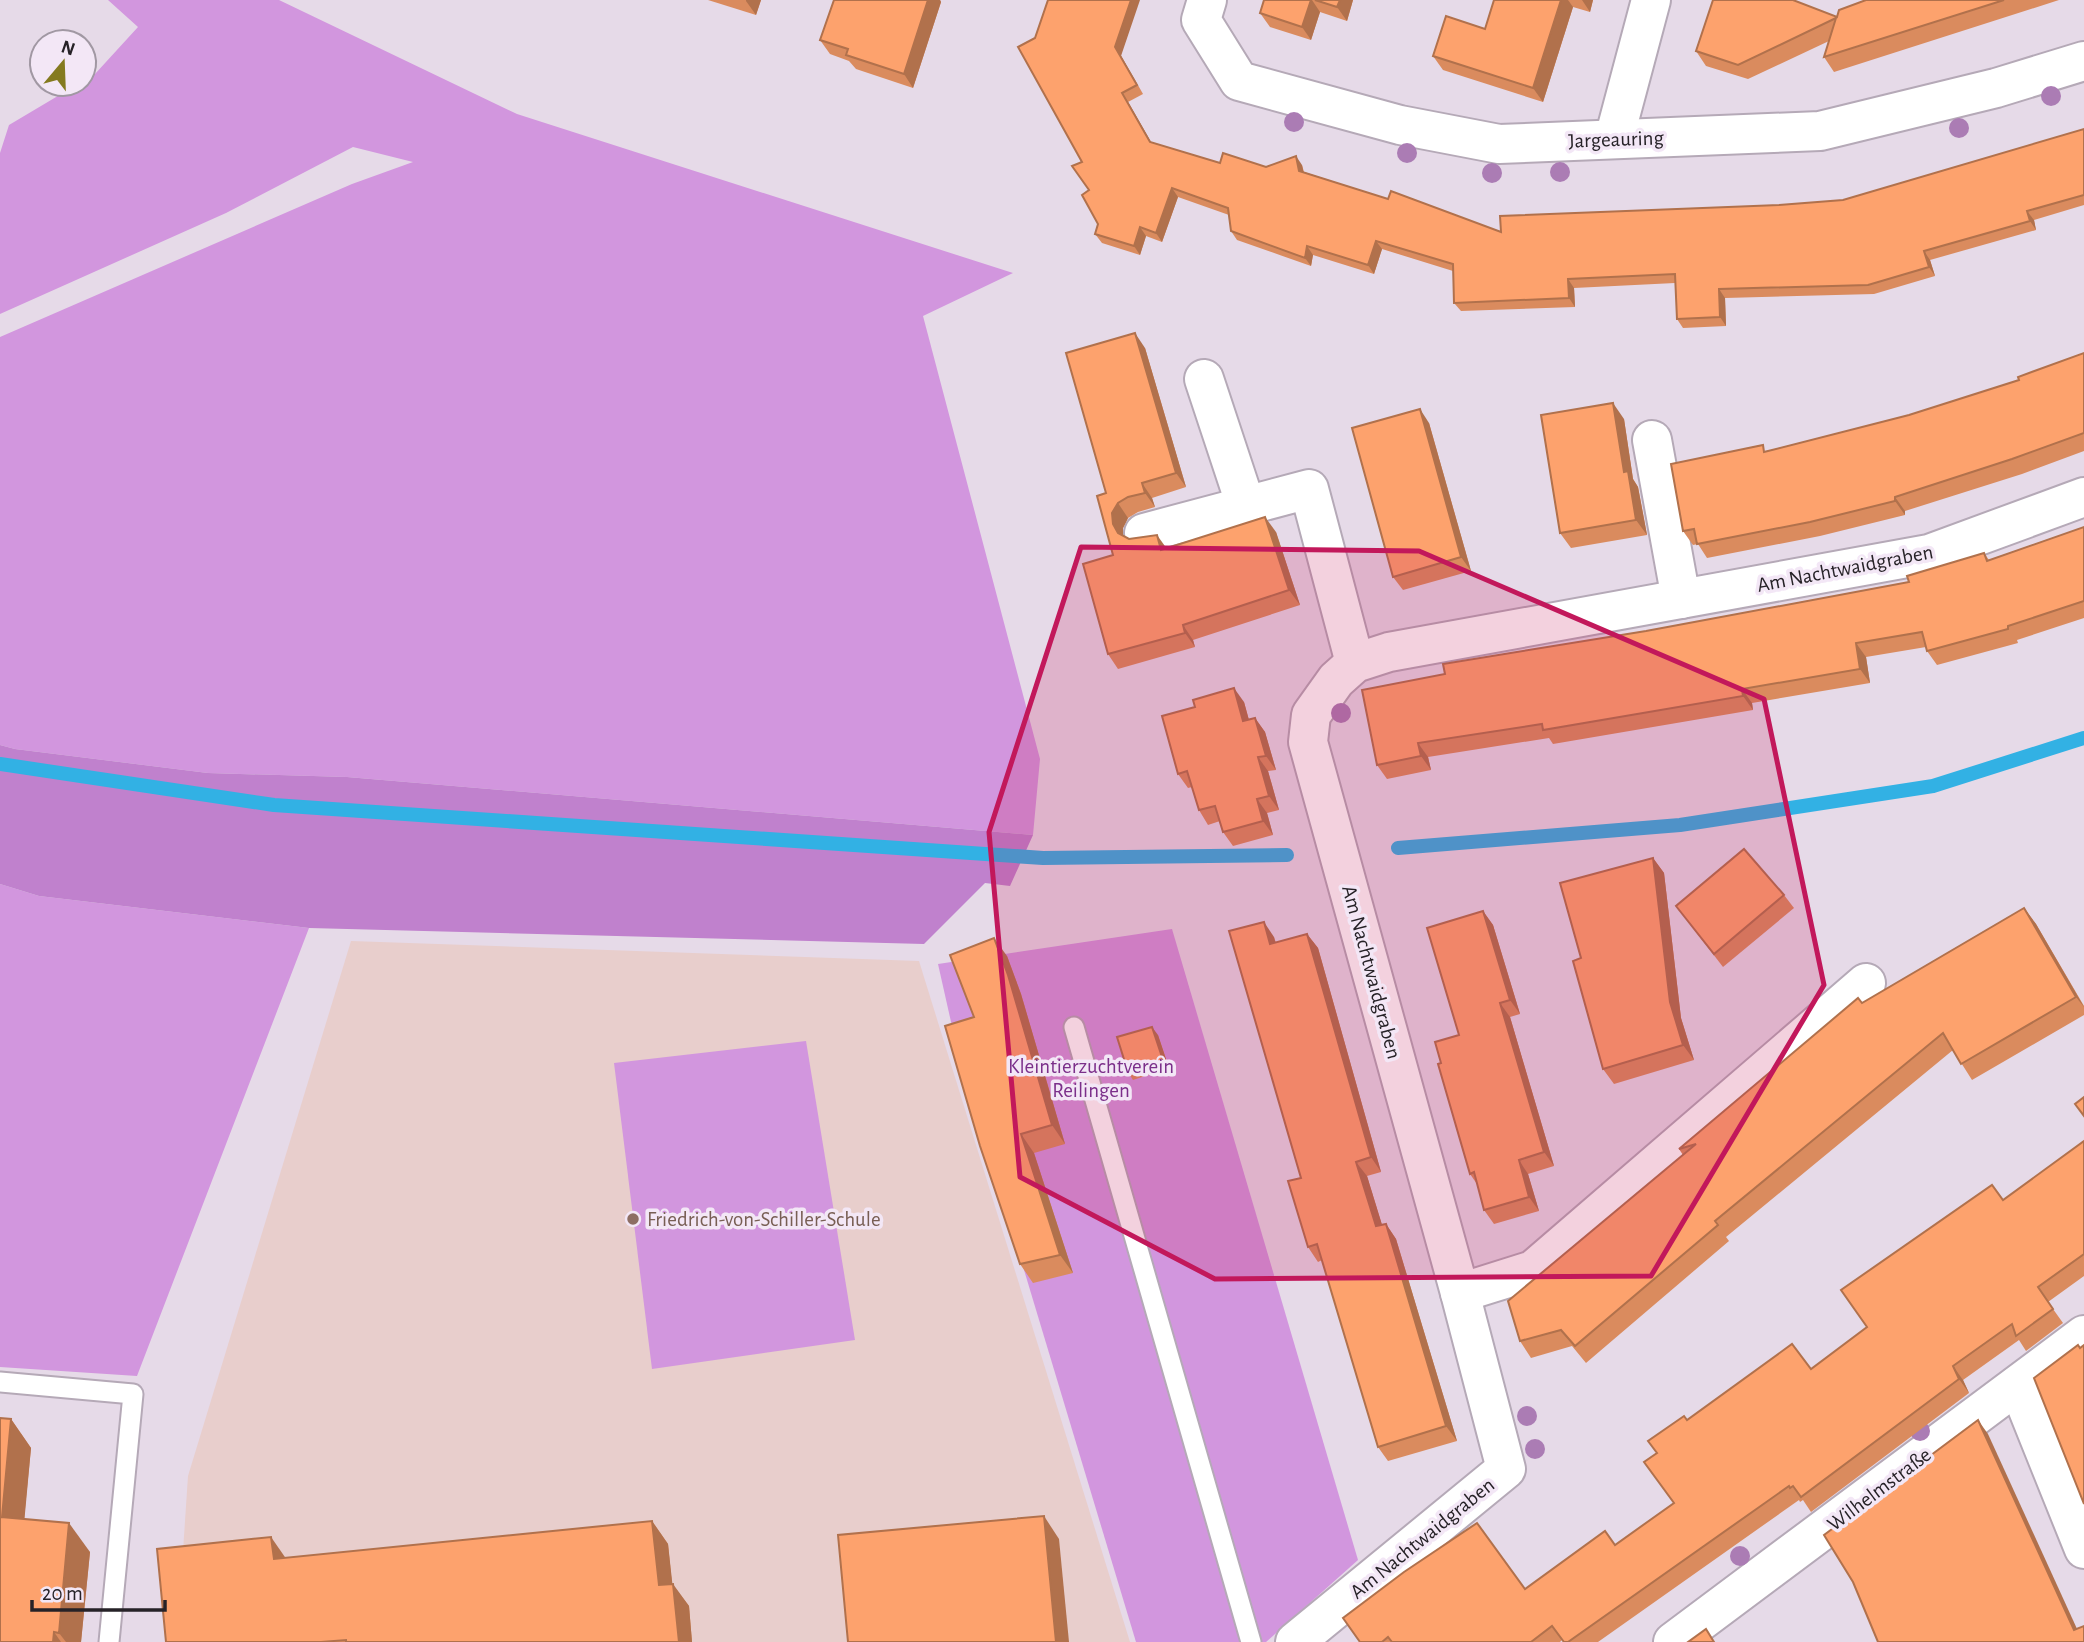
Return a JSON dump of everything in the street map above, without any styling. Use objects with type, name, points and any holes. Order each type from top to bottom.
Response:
[{"type":"street","name":"Jargeauring","points":[[1207,0],[1201,20],[1239,81],[1400,125],[1499,144],[1820,131],[1996,88],[2084,61]]},
{"type":"street","points":[[1614,139],[1651,0]]},
{"type":"street","points":[[1204,379],[1246,506]]},
{"type":"street","points":[[1652,440],[1681,599]]},
{"type":"street","points":[[1144,533],[1309,489],[1355,663]]},
{"type":"street","name":"Am Nachtwaidgraben","points":[[1296,1642],[1506,1469],[1308,742],[1311,715],[1336,680],[1355,663],[1417,646],[1929,554],[2084,497]]},
{"type":"street","points":[[1460,1293],[1533,1270],[1866,984]]},
{"type":"street","name":"Wilhelmstraße","points":[[1673,1642],[2084,1335]]},
{"type":"street","points":[[2018,1385],[2084,1549]]},
{"type":"lane","points":[[1074,1027],[1251,1642]]},
{"type":"lane","points":[[0,1382],[133,1394],[109,1642]]},
{"type":"highlighted area","points":[[1081,547],[1419,551],[1764,699],[1824,985],[1651,1276],[1215,1279],[1020,1177],[989,832]]},
{"type":"shaded area","points":[[0,745],[208,773],[347,777],[1033,835],[1010,886],[985,883],[924,944],[309,928],[39,896],[0,884]]},
{"type":"shaded area","name":"Friedrich-von-Schiller-Schule","points":[[351,941],[919,961],[1130,1642],[177,1642],[188,1476]]},
{"type":"green space","points":[[108,0],[279,0],[517,114],[1013,273],[923,316],[1040,759],[1033,835],[347,777],[208,773],[0,745],[0,337],[352,184],[413,162],[353,147],[226,213],[0,314],[0,153],[9,125],[54,98],[98,98],[98,71],[138,27]]},
{"type":"green space","points":[[0,884],[39,896],[309,928],[137,1376],[0,1367]]},
{"type":"green space","name":"Kleintierzuchtverein Reilingen","points":[[1172,929],[1358,1560],[1266,1642],[1136,1642],[956,1044],[938,964]]},
{"type":"green space","points":[[806,1041],[855,1340],[652,1369],[614,1063]]},
{"type":"building","points":[[834,0],[928,0],[904,74],[846,55],[848,49],[820,40]]},
{"type":"building","points":[[1048,0],[1131,0],[1115,47],[1137,85],[1122,93],[1150,142],[1220,163],[1223,153],[1266,167],[1296,156],[1299,171],[1388,199],[1391,191],[1501,232],[1500,216],[1843,200],[2084,129],[2084,195],[2027,211],[2030,221],[1924,251],[1929,267],[1868,285],[1719,289],[1720,317],[1677,319],[1675,274],[1568,279],[1569,298],[1454,303],[1453,264],[1376,241],[1368,265],[1307,246],[1305,258],[1231,231],[1228,208],[1172,188],[1156,233],[1140,227],[1134,246],[1095,234],[1098,224],[1082,195],[1089,190],[1072,166],[1082,162],[1018,47],[1035,38]]},
{"type":"building","points":[[1264,0],[1311,0],[1302,27],[1260,13]]},
{"type":"building","points":[[1315,0],[1340,0],[1337,7]]},
{"type":"building","points":[[1494,0],[1561,0],[1533,88],[1433,56],[1446,16],[1485,29]]},
{"type":"building","points":[[1713,0],[1793,0],[1837,17],[1839,10],[1866,0],[2004,0],[1824,57],[1836,18],[1738,65],[1696,51]]},
{"type":"building","points":[[1135,333],[1176,473],[1142,483],[1145,493],[1128,497],[1118,503],[1112,513],[1113,524],[1118,533],[1129,539],[1157,535],[1161,550],[1265,517],[1289,590],[1183,625],[1185,633],[1108,654],[1083,564],[1113,555],[1097,496],[1106,493],[1066,353]]},
{"type":"building","points":[[2084,353],[2084,433],[1895,497],[1895,501],[1810,522],[1697,544],[1694,529],[1683,531],[1671,464],[1763,445],[1764,452],[1909,415],[2019,380],[2018,377]]},
{"type":"building","points":[[1613,403],[1624,472],[1628,471],[1636,520],[1560,533],[1541,415]]},
{"type":"building","points":[[1420,409],[1461,557],[1393,577],[1352,428]]},
{"type":"building","points":[[2084,527],[2084,601],[2008,626],[2008,629],[1927,651],[1922,632],[1856,643],[1860,669],[1742,689],[1743,696],[1543,730],[1542,724],[1418,743],[1421,756],[1377,765],[1362,690],[1445,674],[1443,664],[1646,631],[1909,582],[1907,576],[1984,553],[1987,561]]},
{"type":"building","points":[[1234,688],[1243,721],[1255,718],[1266,756],[1258,757],[1269,796],[1257,799],[1263,821],[1223,832],[1215,806],[1199,810],[1187,771],[1178,774],[1162,716],[1195,707],[1193,700]]},
{"type":"building","points":[[1744,849],[1784,895],[1714,954],[1676,906]]},
{"type":"building","points":[[1653,858],[1670,1002],[1683,1045],[1603,1069],[1573,961],[1581,958],[1560,883]]},
{"type":"building","points":[[2024,908],[2076,997],[1961,1064],[1943,1033],[1715,1221],[1718,1225],[1575,1346],[1561,1330],[1520,1341],[1508,1301],[1696,1144],[1679,1149],[1858,998],[1862,1003]]},
{"type":"building","points":[[1483,911],[1510,1000],[1500,1003],[1544,1152],[1519,1160],[1529,1197],[1484,1210],[1474,1172],[1470,1174],[1438,1064],[1441,1063],[1435,1042],[1459,1035],[1427,928]]},
{"type":"building","points":[[1264,922],[1270,944],[1307,934],[1371,1157],[1356,1162],[1376,1226],[1386,1224],[1446,1426],[1378,1447],[1317,1244],[1308,1247],[1288,1181],[1301,1178],[1229,931]]},
{"type":"building","points":[[994,938],[1008,975],[1052,1125],[1021,1134],[1060,1255],[1020,1264],[980,1146],[945,1026],[974,1017],[950,955]]},
{"type":"building","points":[[1152,1027],[1163,1060],[1128,1072],[1117,1037]]},
{"type":"building","points":[[2084,1097],[2084,1116],[2075,1104]]},
{"type":"building","points":[[2084,1141],[2084,1254],[2038,1287],[2053,1309],[2016,1336],[2012,1324],[1953,1366],[1959,1379],[1801,1497],[1793,1486],[1789,1486],[1568,1642],[1564,1642],[1552,1626],[1531,1642],[1392,1642],[1388,1637],[1382,1642],[1360,1642],[1343,1618],[1404,1572],[1477,1523],[1525,1589],[1605,1531],[1615,1545],[1674,1503],[1644,1462],[1657,1453],[1648,1441],[1684,1416],[1687,1420],[1792,1344],[1811,1369],[1867,1327],[1841,1290],[1992,1185],[2003,1200]]},
{"type":"building","points":[[2078,1345],[2080,1348],[2084,1345],[2084,1504],[2034,1378]]},
{"type":"building","points":[[0,1418],[11,1419],[2,1517],[69,1523],[59,1633],[54,1632],[53,1642],[0,1642]]},
{"type":"building","points":[[1978,1420],[2074,1630],[2084,1626],[2084,1642],[1878,1642],[1853,1582],[1824,1535]]},
{"type":"building","points":[[1044,1516],[1056,1642],[848,1642],[838,1535]]},
{"type":"building","points":[[652,1521],[659,1585],[673,1584],[679,1642],[166,1642],[157,1549],[271,1537],[274,1559]]},
{"type":"building","points":[[1706,1629],[1714,1642],[1688,1642]]},
{"type":"waterway","points":[[1398,848],[1680,825],[1933,786],[2084,738]]},
{"type":"waterway","points":[[0,764],[274,805],[1043,858],[1287,855]]},
{"type":"place","name":"Friedrich-von-Schiller-Schule","points":[[633,1219]]}]
